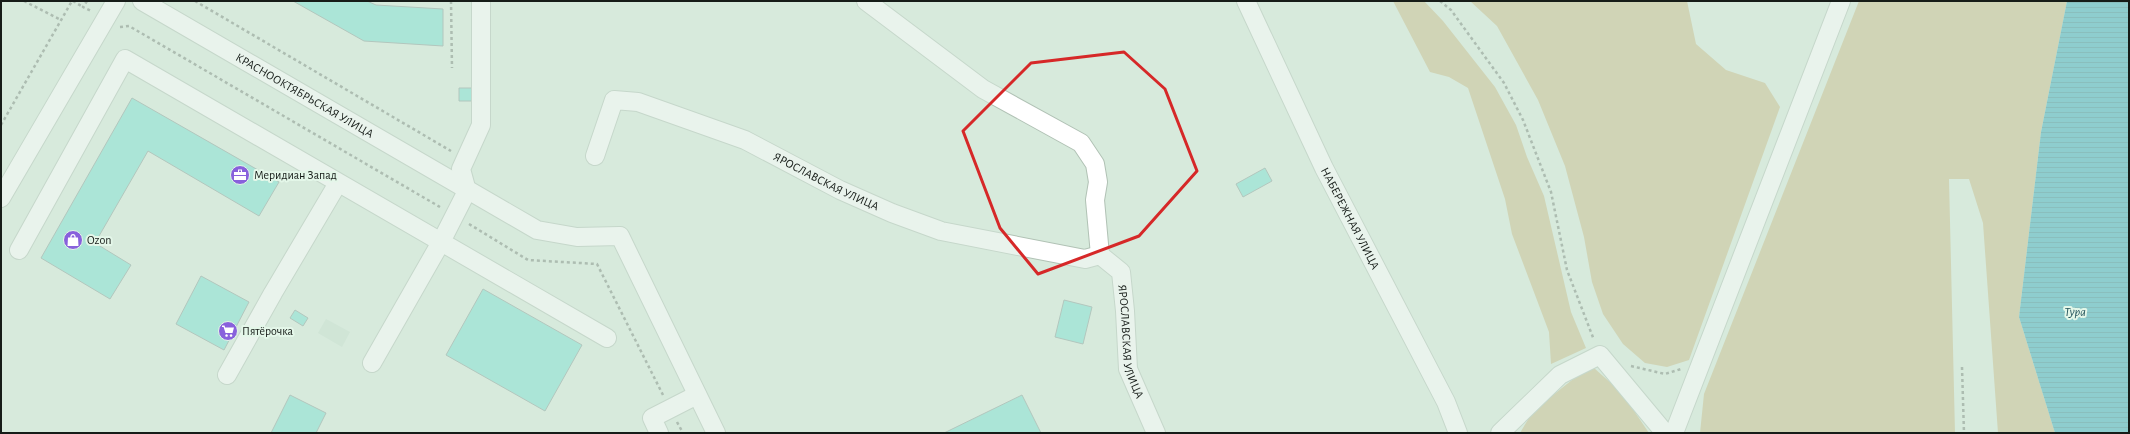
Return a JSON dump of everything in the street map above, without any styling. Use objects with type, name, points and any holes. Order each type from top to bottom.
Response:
[{"type":"street","points":[[1,198],[116,1]]},
{"type":"street","name":"КРАСНООКТЯБРЬСКАЯ УЛИЦА","points":[[142,1],[467,191]]},
{"type":"street","points":[[481,1],[481,125],[460,169],[467,191],[537,230],[577,237],[620,236],[716,433]]},
{"type":"street","points":[[866,1],[984,89],[1081,143],[1095,164],[1098,182],[1095,200],[1100,255]]},
{"type":"street","name":"НАБЕРЕЖНАЯ УЛИЦА","points":[[1246,1],[1324,168],[1446,402],[1458,433]]},
{"type":"street","points":[[1674,433],[1841,1]]},
{"type":"street","points":[[19,250],[125,59],[607,338]]},
{"type":"street","name":"ЯРОСЛАВСКАЯ УЛИЦА","points":[[595,156],[614,100],[638,102],[745,140],[840,190],[892,213],[941,231],[1004,245],[1085,259],[1100,255],[1121,272],[1128,369],[1156,433]]},
{"type":"street","points":[[227,375],[272,293],[338,183]]},
{"type":"street","points":[[372,364],[441,242],[467,191]]},
{"type":"street","points":[[1500,433],[1560,375],[1600,355],[1665,433]]},
{"type":"street","points":[[659,433],[652,418],[698,395]]},
{"type":"path","points":[[24,1],[61,20]]},
{"type":"path","points":[[1,125],[73,1],[119,27],[129,26],[455,215],[528,260],[597,264],[682,433]]},
{"type":"path","points":[[84,7],[87,1]]},
{"type":"path","points":[[195,1],[465,159]]},
{"type":"path","points":[[451,1],[452,68]]},
{"type":"path","points":[[1440,1],[1451,10],[1504,83],[1523,120],[1551,192],[1567,270],[1600,355]]},
{"type":"path","points":[[1629,365],[1665,374],[1700,364]]},
{"type":"path","points":[[1962,367],[1964,433]]},
{"type":"highlighted area","points":[[1124,52],[1165,89],[1197,171],[1139,236],[1038,274],[1000,228],[963,131],[1031,63]]},
{"type":"shaded area","points":[[1393,1],[1424,1],[1443,21],[1495,87],[1516,125],[1527,157],[1544,196],[1571,312],[1586,348],[1551,364],[1549,332],[1512,234],[1505,199],[1468,88],[1449,77],[1430,72]]},
{"type":"shaded area","points":[[1470,1],[1687,1],[1696,44],[1726,70],[1765,83],[1780,107],[1689,360],[1667,367],[1645,363],[1623,344],[1603,314],[1592,282],[1584,237],[1565,166],[1538,100],[1497,26]]},
{"type":"shaded area","points":[[1859,1],[2067,1],[2041,132],[2019,317],[2055,433],[1998,433],[1983,223],[1969,179],[1949,179],[1955,433],[1700,433],[1704,394]]},
{"type":"shaded area","points":[[326,319],[350,332],[342,347],[318,333]]},
{"type":"shaded area","points":[[1594,368],[1622,393],[1649,433],[1520,433],[1533,411],[1572,380]]},
{"type":"water","name":"Тура","points":[[2067,1],[2129,1],[2129,433],[2055,433],[2019,317],[2041,132]]},
{"type":"building","points":[[293,1],[367,1],[376,5],[443,9],[443,46],[364,41]]},
{"type":"building","points":[[459,88],[472,88],[472,101],[459,101]]},
{"type":"building","points":[[132,98],[279,182],[259,216],[148,151],[95,243],[131,265],[110,299],[41,258]]},
{"type":"building","points":[[1265,168],[1272,181],[1243,197],[1236,184]]},
{"type":"building","points":[[201,276],[249,302],[224,350],[176,324]]},
{"type":"building","points":[[483,289],[582,345],[545,411],[446,355]]},
{"type":"building","points":[[1064,300],[1092,307],[1083,344],[1055,337]]},
{"type":"building","points":[[295,310],[308,318],[303,326],[290,318]]},
{"type":"building","points":[[290,395],[326,413],[316,433],[271,433]]},
{"type":"building","points":[[1022,395],[1041,433],[944,433]]},
{"type":"place","name":"Меридиан Запад","points":[[240,175]]},
{"type":"place","name":"Ozon","points":[[73,240]]},
{"type":"place","name":"Пятёрочка","points":[[228,331]]}]
